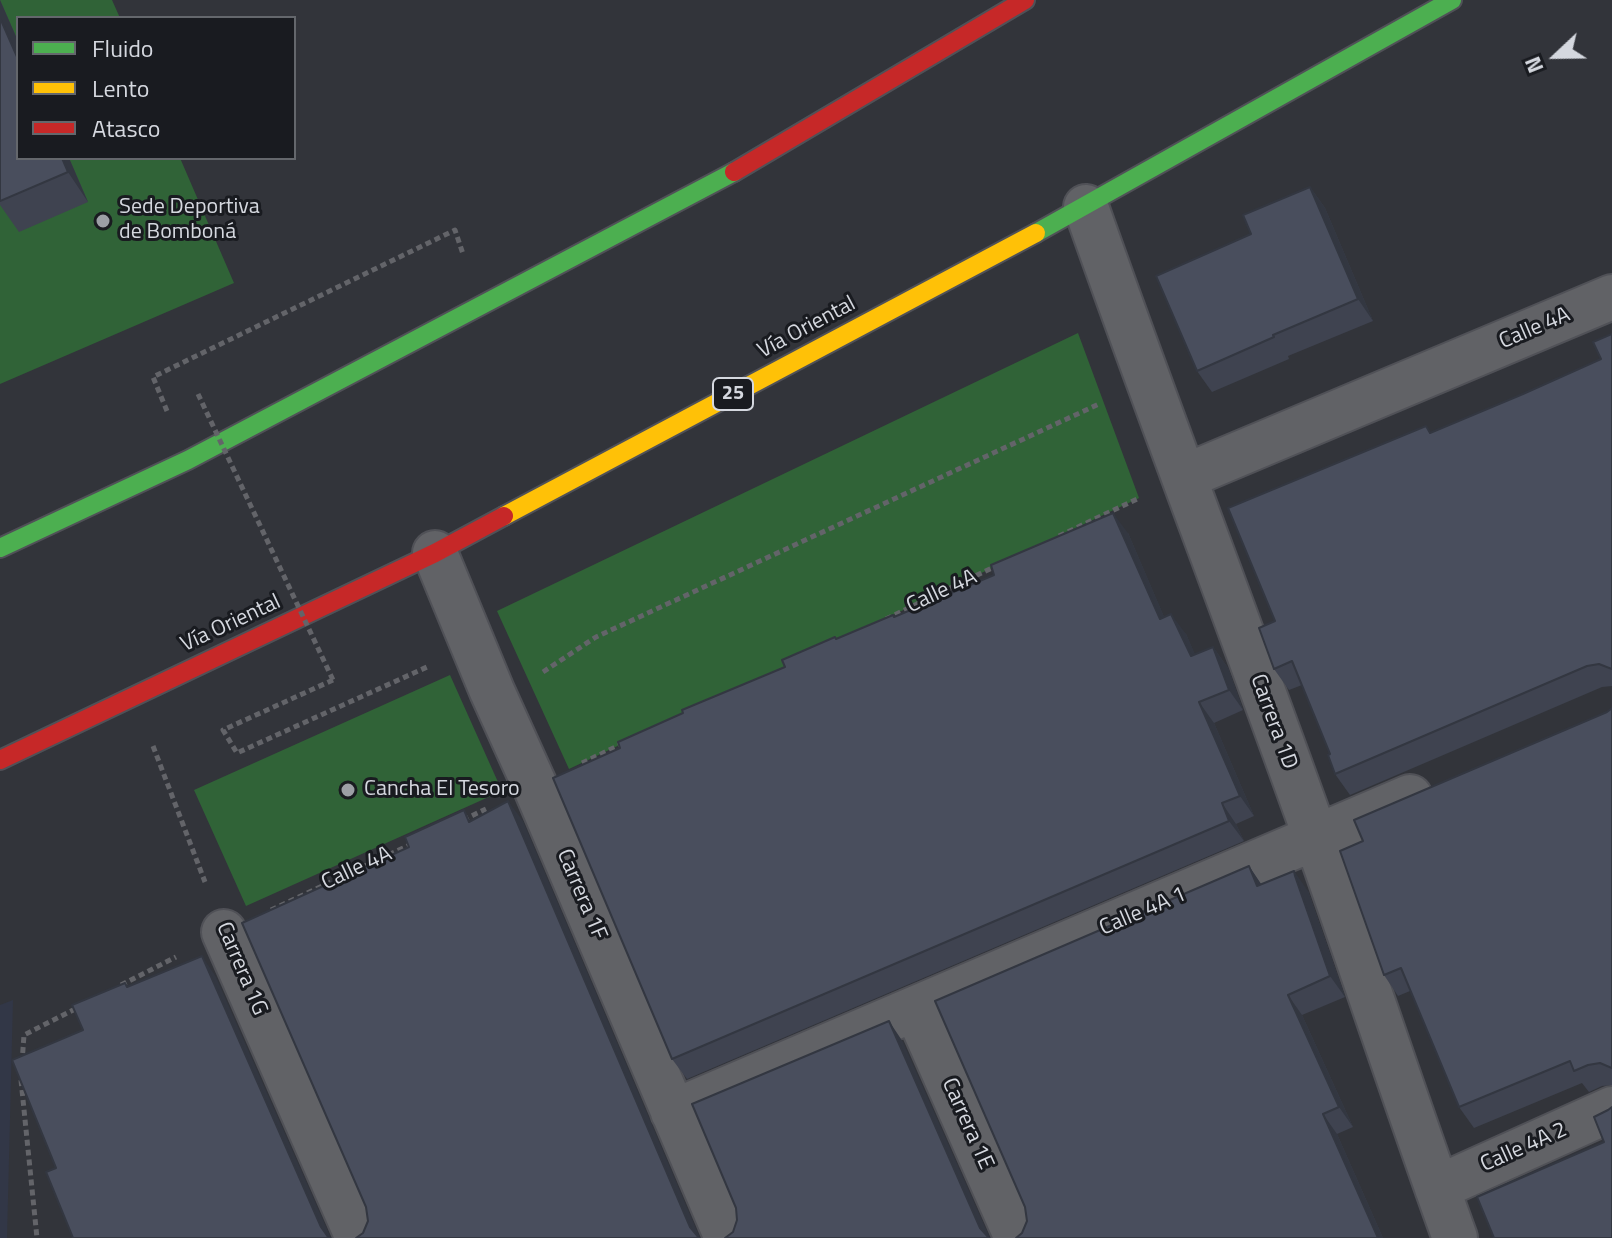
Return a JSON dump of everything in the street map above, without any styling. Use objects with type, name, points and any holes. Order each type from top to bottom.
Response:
[{"type":"highway","points":[[0,548],[188,460],[742,168],[1025,0]]},
{"type":"highway","name":"Vía Oriental","points":[[0,760],[435,553],[1086,207],[1452,0]]},
{"type":"street","name":"Carrera 1D","points":[[1086,207],[1315,838],[1455,1238]]},
{"type":"street","name":"Calle 4A","points":[[1184,477],[1612,297]]},
{"type":"street","name":"Carrera 1F","points":[[435,553],[727,1238]]},
{"type":"street","name":"Calle 4A 1","points":[[673,1112],[1443,783]]},
{"type":"street","name":"Carrera 1G","points":[[224,932],[358,1238]]},
{"type":"street","name":"Carrera 1E","points":[[916,1009],[1017,1238]]},
{"type":"street","name":"Calle 4A 2","points":[[1437,1188],[1612,1109]]},
{"type":"path","points":[[188,460],[153,377],[455,230],[465,260]]},
{"type":"path","points":[[492,691],[548,670],[596,637],[1147,382]]},
{"type":"path","points":[[198,394],[333,680],[223,730],[237,753],[432,664]]},
{"type":"path","points":[[1054,539],[1184,477]]},
{"type":"path","name":"Calle 4A","points":[[883,620],[997,566]]},
{"type":"path","name":"Carrera 1G","points":[[135,696],[224,932]]},
{"type":"path","points":[[450,826],[626,742]]},
{"type":"path","name":"Calle 4A","points":[[118,987],[224,932],[422,839]]},
{"type":"path","points":[[37,1238],[20,1073],[24,1035],[78,1008]]},
{"type":"shaded area","points":[[13,1000],[7,1238],[0,1238],[0,1005]]},
{"type":"green space","name":"Sede Deportiva de Bomboná","points":[[0,0],[112,0],[119,16],[16,16],[16,160],[181,160],[234,283],[0,384]]},
{"type":"green space","points":[[1078,333],[1139,498],[569,769],[497,611]]},
{"type":"green space","name":"Cancha El Tesoro","points":[[450,675],[502,791],[246,906],[194,790]]},
{"type":"building","points":[[0,18],[16,54],[16,160],[63,160],[68,172],[0,201]]},
{"type":"building","points":[[1310,187],[1358,299],[1197,371],[1156,276],[1251,234],[1243,215]]},
{"type":"building","points":[[1612,334],[1612,669],[1599,664],[1587,666],[1335,774],[1330,754],[1292,661],[1274,669],[1259,628],[1275,621],[1228,508],[1426,426],[1430,433],[1601,359],[1593,342]]},
{"type":"building","points":[[1113,513],[1160,619],[1171,614],[1191,656],[1213,647],[1229,690],[1199,702],[1240,796],[1222,803],[1229,821],[672,1059],[553,778],[620,748],[618,742],[683,713],[682,710],[785,667],[782,660],[994,575],[991,565]]},
{"type":"building","points":[[1612,708],[1612,1068],[1600,1063],[1574,1071],[1570,1061],[1459,1107],[1401,968],[1384,975],[1340,851],[1363,841],[1354,820]]},
{"type":"building","points":[[508,801],[690,1227],[699,1238],[356,1238],[363,1233],[368,1221],[366,1207],[242,923],[409,847],[405,837],[464,810],[469,822]]},
{"type":"building","points":[[1249,866],[1257,886],[1294,871],[1330,976],[1288,995],[1339,1107],[1323,1114],[1378,1238],[1016,1238],[1027,1221],[1025,1207],[935,1001]]},
{"type":"building","points":[[202,956],[321,1227],[330,1238],[73,1238],[46,1172],[56,1168],[12,1060],[83,1030],[72,1005],[125,983],[127,987]]},
{"type":"building","points":[[889,1021],[980,1228],[989,1238],[725,1238],[733,1232],[737,1220],[736,1208],[692,1104]]},
{"type":"building","points":[[1612,1107],[1612,1238],[1494,1238],[1477,1197],[1604,1142],[1594,1117]]},
{"type":"traffic: fast","points":[[1036,233],[1452,0]]},
{"type":"traffic: fast","points":[[0,548],[188,460],[734,172]]},
{"type":"traffic: slow","points":[[504,516],[1036,233]]},
{"type":"traffic: jam","points":[[734,172],[1025,0]]},
{"type":"traffic: jam","points":[[0,760],[435,553],[504,516]]},
{"type":"place","name":"Sede Deportiva de Bomboná","points":[[103,221]]},
{"type":"place","name":"Cancha El Tesoro","points":[[348,790]]}]
